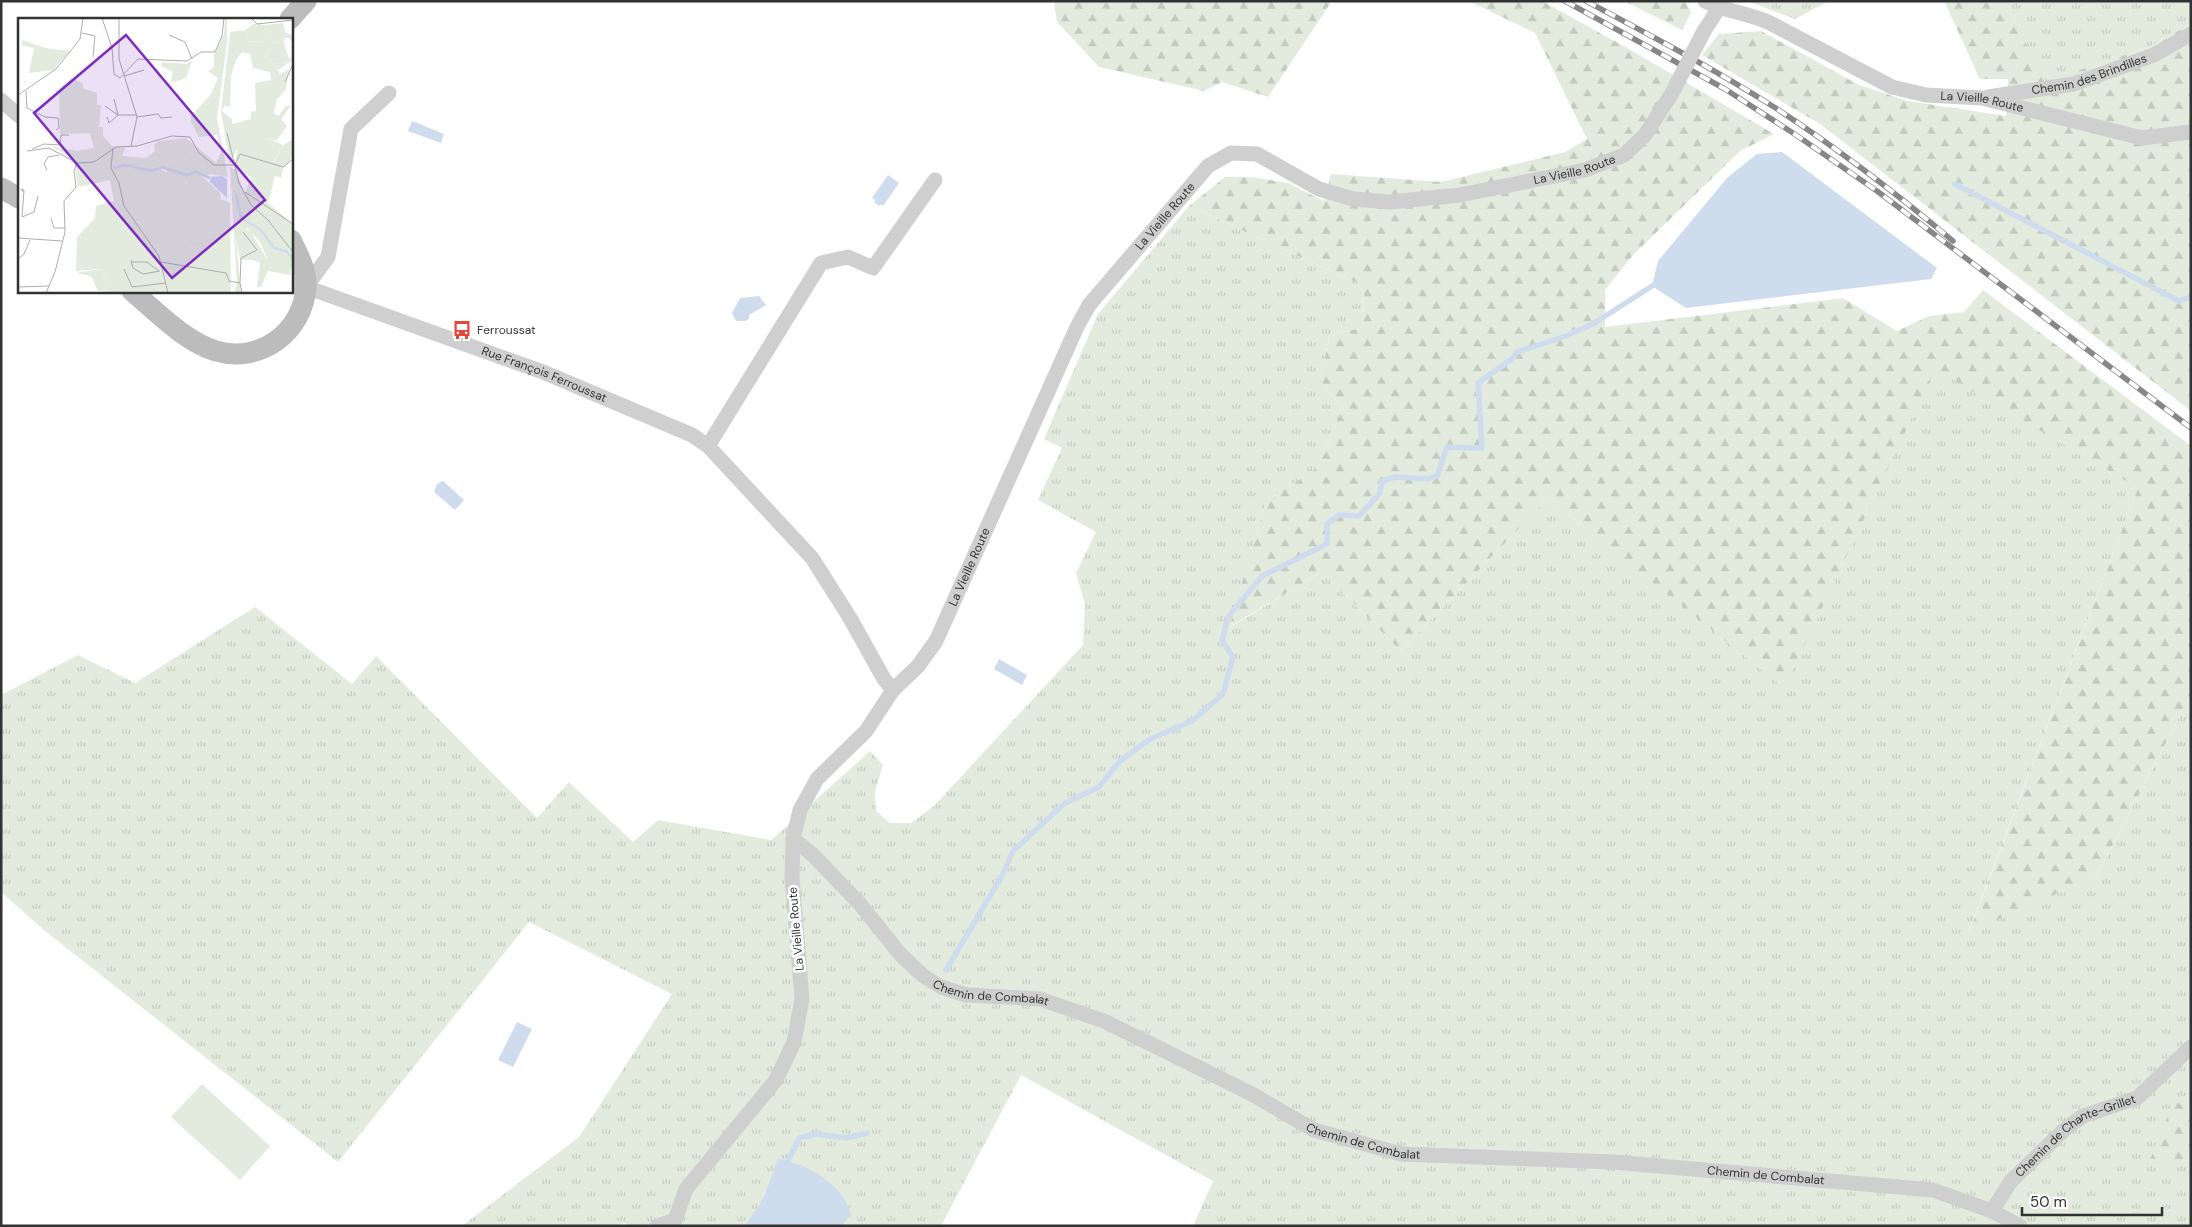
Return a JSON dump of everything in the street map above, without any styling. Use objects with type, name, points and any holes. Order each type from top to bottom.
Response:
[{"type":"main road","points":[[291,18],[306,1]]},
{"type":"main road","points":[[1,188],[18,197]]},
{"type":"main road","points":[[133,292],[185,336],[217,351],[243,353],[268,348],[289,332],[301,309],[299,285],[302,261],[292,242]]},
{"type":"street","points":[[1705,1],[1719,8]]},
{"type":"street","name":"La Vieille Route","points":[[657,1226],[676,1223],[686,1189],[776,1080],[794,1042],[802,999],[792,878],[793,839],[800,810],[817,779],[866,731],[893,690],[918,666],[936,640],[1089,305],[1208,166],[1230,153],[1257,154],[1319,189],[1353,199],[1390,202],[1460,195],[1585,170],[1624,155],[1645,135],[1672,93],[1704,31],[1719,8],[1763,20],[1892,87],[1926,95],[1982,98],[2142,138],[2191,132]]},
{"type":"street","name":"Chemin des Brindilles","points":[[1982,98],[2074,84],[2154,56],[2191,34]]},
{"type":"street","points":[[299,285],[328,256],[351,129],[389,93]]},
{"type":"street","points":[[1,100],[18,115]]},
{"type":"street","points":[[708,446],[821,263],[848,257],[873,268],[935,180]]},
{"type":"street","name":"Rue François Ferroussat","points":[[299,285],[543,372],[692,435],[708,446],[812,558],[850,618],[884,679],[893,690]]},
{"type":"street","name":"Chemin de Combalat","points":[[793,839],[812,854],[860,904],[900,954],[922,975],[941,987],[966,995],[1040,999],[1104,1021],[1250,1093],[1314,1130],[1400,1154],[1613,1162],[1933,1190],[1992,1211],[2020,1226]]},
{"type":"street","name":"Chemin de Chante-Grillet","points":[[1992,1211],[2011,1181],[2065,1129],[2083,1116],[2137,1098],[2191,1047]]},
{"type":"green space","points":[[1054,1],[1332,1],[1268,97],[1222,82],[1204,91],[1099,67],[1057,22]]},
{"type":"green space","points":[[1469,1],[1542,1],[1629,49],[1774,134],[1740,151],[1633,255],[1605,290],[1605,327],[1843,298],[1897,331],[1929,316],[1964,312],[1983,290],[2191,446],[2191,694],[2096,877],[1969,932],[2138,488],[1935,369],[1784,688],[1548,498],[1401,651],[1322,572],[1229,627],[1266,501],[1317,468],[1342,408],[1321,379],[1329,336],[1363,327],[1364,286],[1189,206],[1225,177],[1252,177],[1288,183],[1324,201],[1331,174],[1441,182],[1565,152],[1587,139],[1535,33]]},
{"type":"green space","points":[[1624,1],[1686,1],[1691,13],[1682,30]]},
{"type":"green space","points":[[1747,1],[1829,1],[1795,19]]},
{"type":"green space","points":[[1944,1],[2006,1],[2044,82],[2149,47],[2191,24],[2191,411],[1820,124],[1702,55],[1719,34],[1761,31],[1859,85],[1908,101],[2006,116],[2008,79],[1980,79]]},
{"type":"green space","points":[[2006,1],[2191,1],[2191,24],[2149,47],[2044,83]]},
{"type":"green space","points":[[1189,206],[1364,286],[1363,327],[1329,336],[1321,379],[1342,408],[1317,468],[1266,501],[1230,627],[1322,572],[1401,651],[1548,498],[1784,687],[1935,368],[2138,488],[1969,931],[2096,877],[2191,694],[2191,1226],[1193,1226],[1213,1181],[1021,1075],[941,1226],[629,1226],[624,1223],[618,1226],[462,1226],[579,1137],[672,994],[529,922],[338,1162],[45,931],[1,892],[1,695],[78,655],[135,683],[255,607],[352,684],[376,656],[537,818],[569,782],[633,842],[658,820],[771,840],[870,751],[883,765],[875,792],[876,811],[890,823],[911,823],[934,806],[1083,645],[1085,604],[1076,573],[1096,532],[1038,500],[1062,448],[1044,439],[1098,314]]},
{"type":"green space","points":[[202,1084],[270,1146],[240,1180],[171,1117]]},
{"type":"green space","points":[[2191,1102],[2191,1159],[2150,1160],[2173,1103]]},
{"type":"water","points":[[412,121],[444,134],[441,143],[408,131]]},
{"type":"water","points":[[1782,152],[1937,268],[1931,279],[1686,308],[1652,286],[1658,261],[1728,177],[1757,154]]},
{"type":"water","points":[[888,175],[899,183],[883,206],[881,204],[879,206],[872,198]]},
{"type":"water","points":[[759,296],[766,305],[749,315],[749,319],[736,321],[732,313],[740,298]]},
{"type":"water","points":[[443,481],[464,500],[455,510],[434,492],[437,484]]},
{"type":"water","points":[[999,659],[1027,675],[1022,685],[994,669]]},
{"type":"water","points":[[517,1022],[532,1029],[513,1067],[498,1060]]},
{"type":"water","points":[[778,1159],[801,1166],[823,1177],[841,1194],[851,1215],[841,1226],[745,1226],[764,1197]]},
{"type":"waterway","points":[[1955,184],[2179,301],[2191,297]]},
{"type":"waterway","points":[[946,970],[1002,876],[1013,851],[1065,803],[1099,787],[1119,762],[1150,739],[1192,721],[1223,694],[1233,657],[1222,641],[1228,617],[1262,576],[1327,544],[1327,524],[1339,515],[1359,516],[1380,493],[1382,481],[1395,477],[1428,479],[1437,476],[1447,447],[1482,448],[1478,383],[1512,359],[1517,352],[1566,336],[1593,324],[1657,284]]},
{"type":"waterway","points":[[789,1169],[788,1161],[799,1138],[816,1134],[846,1138],[867,1133]]},
{"type":"railway","points":[[1565,1],[1725,89],[1796,135],[1877,191],[2191,428]]},
{"type":"railway","points":[[1586,1],[1658,39],[1774,107],[1866,171],[1953,241]]},
{"type":"place","name":"Ferroussat","points":[[462,330]]}]
